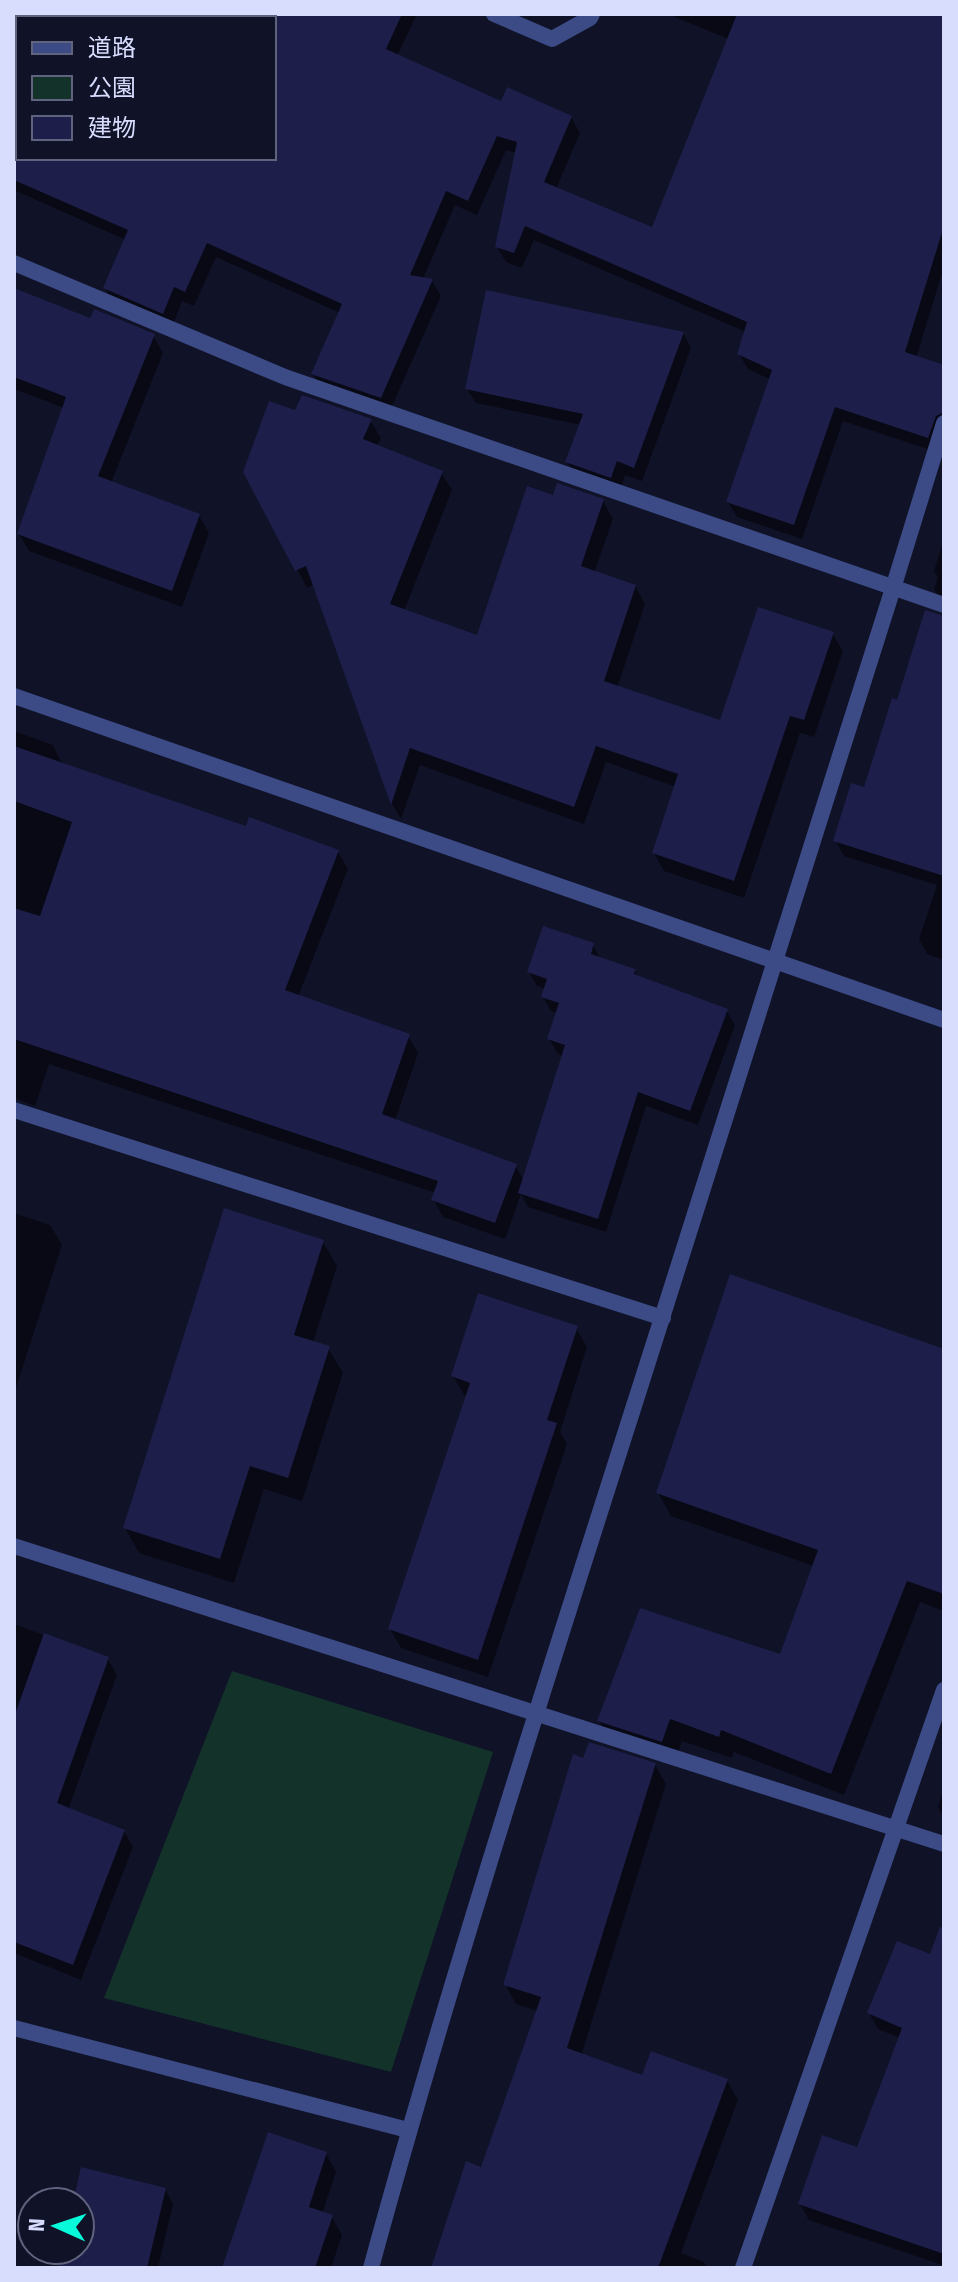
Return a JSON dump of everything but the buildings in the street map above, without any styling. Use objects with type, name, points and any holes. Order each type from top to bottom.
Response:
[{"type":"street","points":[[494,14],[552,39],[592,14]]},
{"type":"street","points":[[14,263],[285,377],[944,605]]},
{"type":"street","points":[[371,2268],[408,2130],[535,1711],[663,1318],[944,423]]},
{"type":"street","points":[[14,696],[944,1020]]},
{"type":"street","points":[[14,1110],[663,1318]]},
{"type":"street","points":[[14,1546],[944,1844]]},
{"type":"street","points":[[743,2268],[944,1690]]},
{"type":"street","points":[[14,2028],[408,2130]]},
{"type":"green space","points":[[232,1671],[493,1752],[391,2072],[104,1998]]}]
